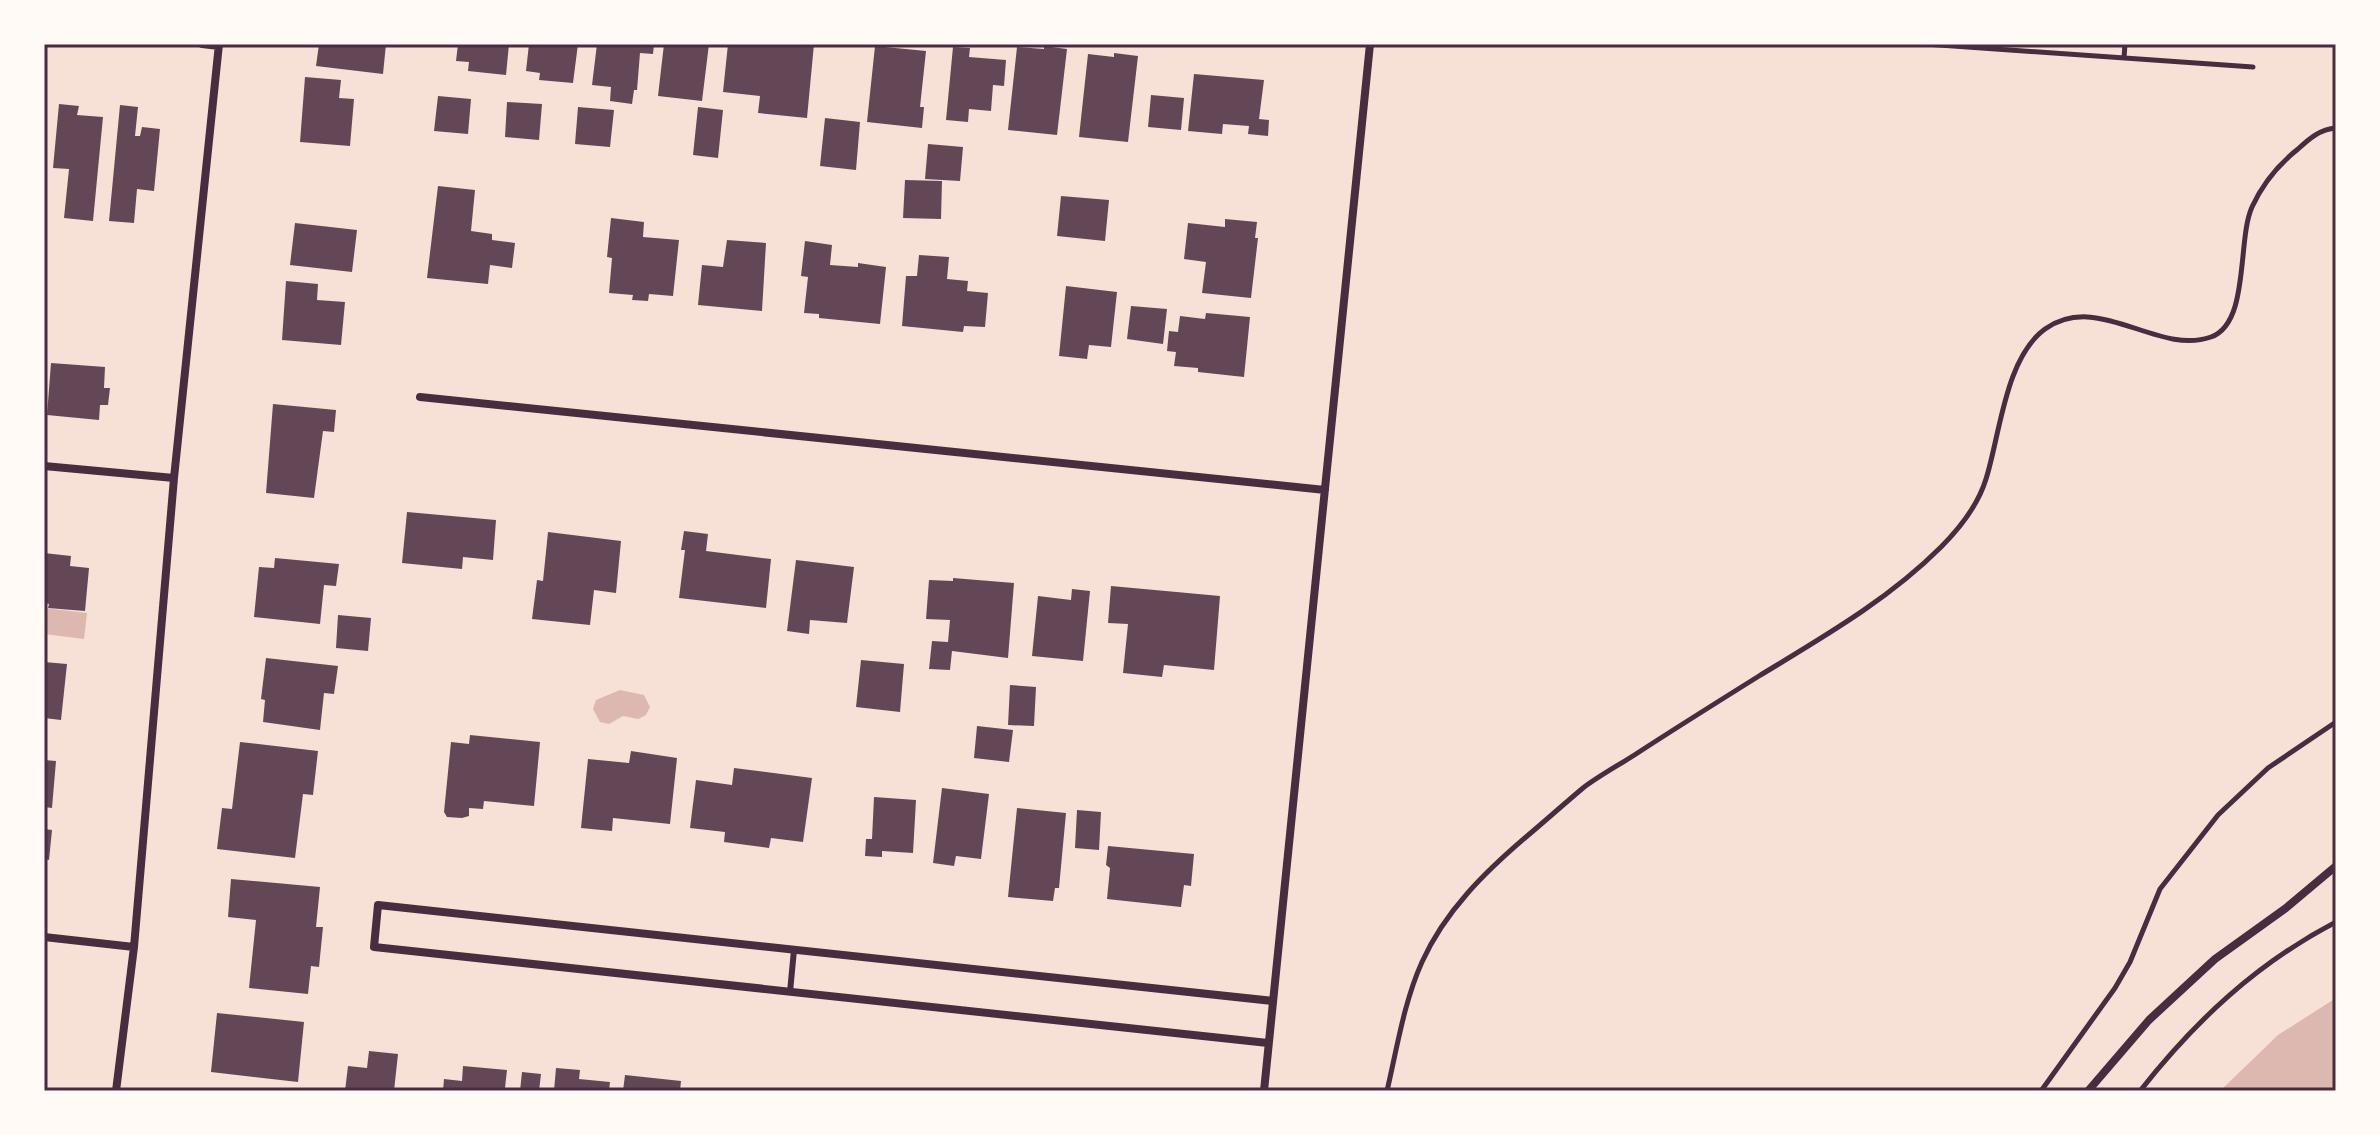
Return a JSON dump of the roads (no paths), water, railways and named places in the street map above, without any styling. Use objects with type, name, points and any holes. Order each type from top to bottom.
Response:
[{"type":"street","points":[[116,1091],[134,947],[174,478],[219,45],[202,44]]},
{"type":"street","points":[[1264,1091],[1370,44]]},
{"type":"street","points":[[420,397],[1325,490]]},
{"type":"street","points":[[44,466],[174,478]]},
{"type":"street","points":[[2088,1091],[2149,1020],[2215,959],[2286,908],[2336,866]]},
{"type":"street","points":[[1268,1043],[374,947],[378,905],[1273,1001]]},
{"type":"street","points":[[44,937],[134,947]]},
{"type":"lane","points":[[790,992],[794,950]]}]
